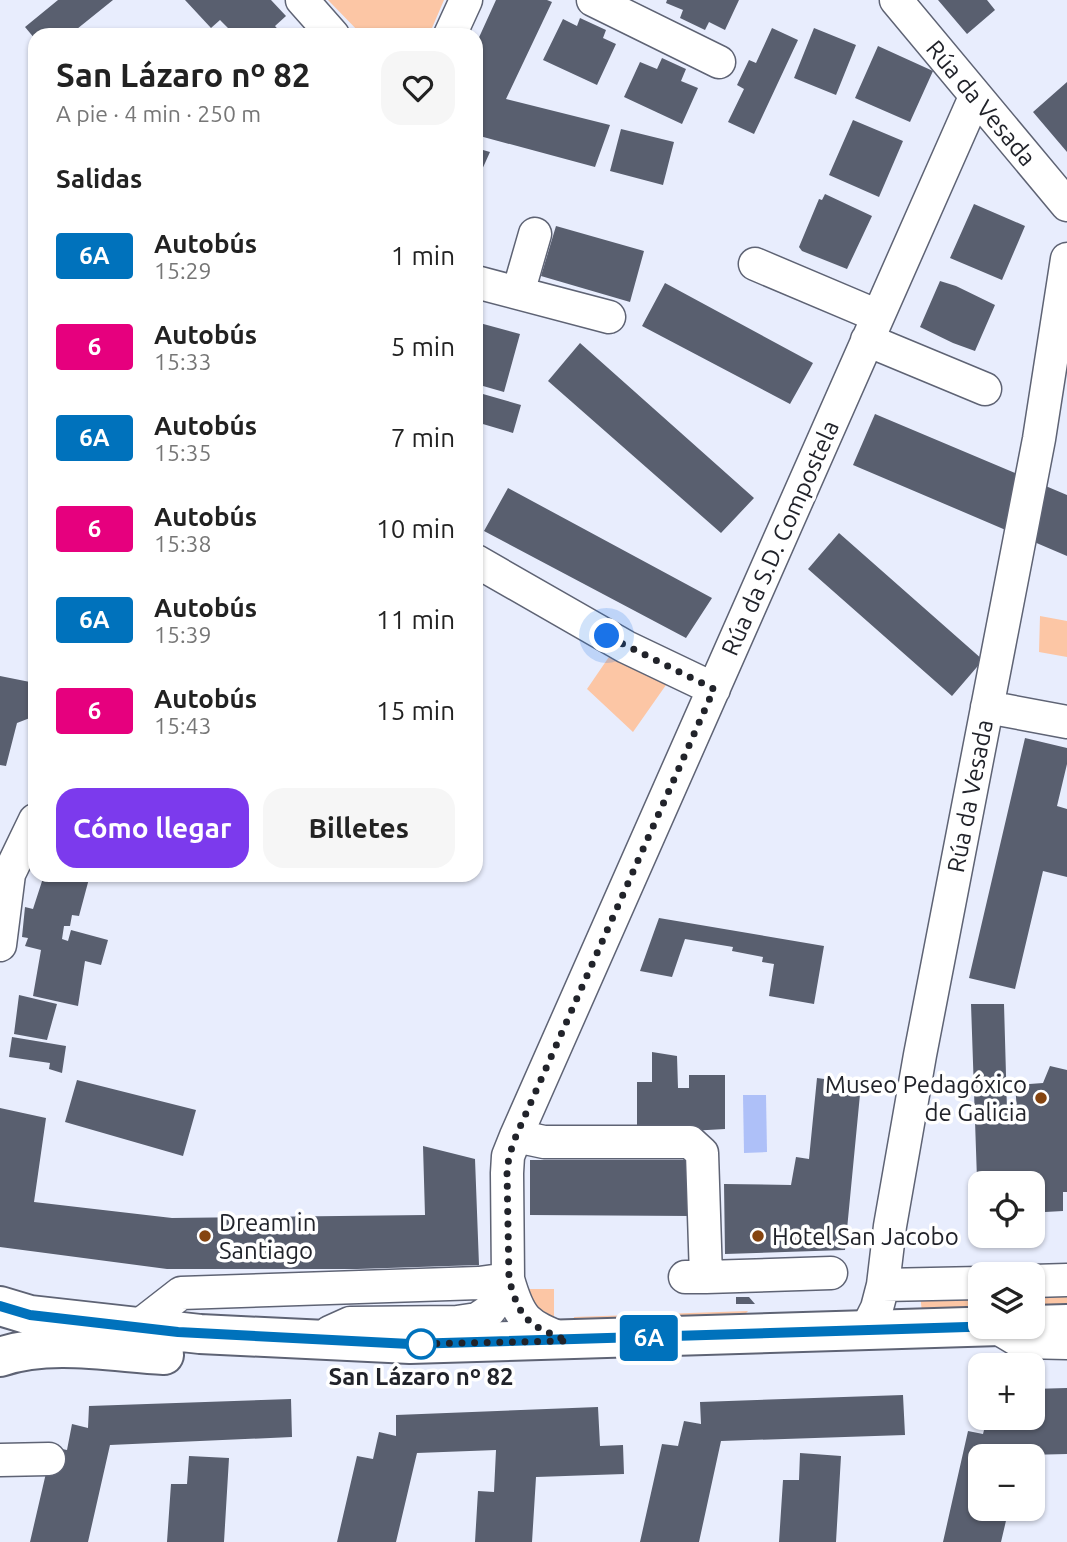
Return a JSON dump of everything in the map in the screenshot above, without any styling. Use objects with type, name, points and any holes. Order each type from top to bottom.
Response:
[{"type":"main road","points":[[0,1306],[30,1315],[136,1328],[410,1344],[968,1328]]},
{"type":"main road","points":[[1045,1325],[1067,1324]]},
{"type":"main road","points":[[0,1357],[23,1349],[286,1356],[410,1344]]},
{"type":"street","points":[[303,0],[327,28]]},
{"type":"street","points":[[453,28],[466,0]]},
{"type":"street","points":[[593,0],[719,61]]},
{"type":"street","name":"Rúa da Vesada","points":[[896,0],[1067,205]]},
{"type":"street","name":"Rúa da S.D. Compostela","points":[[509,1279],[507,1173],[516,1136],[975,97]]},
{"type":"street","points":[[951,154],[980,142],[1011,138]]},
{"type":"street","points":[[518,293],[535,234]]},
{"type":"street","name":"Rúa da Vesada","points":[[866,1330],[877,1308],[883,1285],[890,1226],[918,1067],[1039,439],[1067,259]]},
{"type":"street","points":[[755,264],[985,388]]},
{"type":"street","points":[[483,284],[608,317]]},
{"type":"street","points":[[483,565],[626,647],[714,689]]},
{"type":"street","points":[[989,695],[1067,722]]},
{"type":"street","points":[[0,945],[9,874],[28,835]]},
{"type":"street","points":[[516,1136],[544,1142],[690,1142],[702,1153],[695,1277],[831,1273]]},
{"type":"street","points":[[136,1328],[181,1293],[478,1283],[509,1279]]},
{"type":"street","points":[[305,1339],[350,1323],[457,1322],[477,1319],[489,1311],[509,1279]]},
{"type":"street","points":[[509,1279],[519,1310],[534,1327],[568,1341]]},
{"type":"street","points":[[1045,1281],[1067,1280]]},
{"type":"street","points":[[883,1285],[968,1283]]},
{"type":"street","points":[[1016,1339],[1021,1342],[1067,1343]]},
{"type":"street","points":[[0,1460],[49,1459]]},
{"type":"shaded area","points":[[328,0],[444,0],[432,28],[355,28]]},
{"type":"shaded area","points":[[1040,616],[1067,621],[1067,657],[1039,652]]},
{"type":"shaded area","points":[[613,651],[666,685],[633,732],[587,689]]},
{"type":"shaded area","points":[[1067,1288],[1067,1309],[1045,1310],[1045,1289]]},
{"type":"shaded area","points":[[521,1289],[554,1289],[554,1326],[544,1324]]},
{"type":"shaded area","points":[[968,1291],[968,1312],[922,1313],[920,1293]]},
{"type":"shaded area","points":[[748,1311],[738,1322],[573,1327],[574,1317]]},
{"type":"water","points":[[743,1095],[766,1095],[767,1152],[744,1153]]},
{"type":"building","points":[[58,0],[113,0],[78,28],[28,28],[28,31],[25,27]]},
{"type":"building","points":[[185,0],[271,0],[286,16],[275,26],[277,28],[228,28],[220,20],[211,28]]},
{"type":"building","points":[[496,0],[552,2],[506,99],[610,125],[595,167],[483,137],[483,29]]},
{"type":"building","points":[[667,0],[739,0],[725,30],[709,22],[705,30],[680,18],[683,10],[666,3]]},
{"type":"building","points":[[938,0],[987,0],[995,10],[967,34]]},
{"type":"building","points":[[580,18],[606,30],[603,38],[616,44],[597,85],[543,60],[563,19],[577,26]]},
{"type":"building","points":[[772,28],[798,40],[754,134],[728,122],[744,89],[737,85],[749,60],[756,63]]},
{"type":"building","points":[[814,28],[856,45],[836,95],[794,78]]},
{"type":"building","points":[[878,46],[933,71],[910,122],[855,98]]},
{"type":"building","points":[[662,58],[686,69],[681,81],[698,88],[682,124],[624,97],[640,62],[657,69]]},
{"type":"building","points":[[1067,82],[1067,152],[1033,112]]},
{"type":"building","points":[[853,120],[903,141],[879,197],[829,175]]},
{"type":"building","points":[[621,129],[674,142],[663,185],[610,171]]},
{"type":"building","points":[[483,150],[490,152],[483,168]]},
{"type":"building","points":[[825,194],[872,216],[847,269],[802,251],[799,247],[819,199],[822,200]]},
{"type":"building","points":[[974,204],[1025,226],[1002,280],[950,258]]},
{"type":"building","points":[[556,226],[644,251],[630,302],[541,276]]},
{"type":"building","points":[[940,281],[995,305],[975,351],[920,327]]},
{"type":"building","points":[[665,283],[813,363],[790,404],[642,326]]},
{"type":"building","points":[[483,324],[520,334],[504,392],[483,386]]},
{"type":"building","points":[[580,343],[754,498],[721,533],[548,381]]},
{"type":"building","points":[[483,394],[521,405],[513,433],[483,424]]},
{"type":"building","points":[[875,414],[1067,495],[1067,556],[853,465]]},
{"type":"building","points":[[508,488],[712,598],[686,638],[484,531]]},
{"type":"building","points":[[839,533],[983,660],[952,696],[808,569]]},
{"type":"building","points":[[0,676],[28,682],[28,719],[17,723],[6,766],[0,765]]},
{"type":"building","points":[[1025,738],[1067,748],[1067,764],[1057,806],[1067,809],[1067,877],[1043,871],[1015,989],[969,978]]},
{"type":"building","points":[[42,882],[88,882],[79,916],[72,915],[70,926],[64,926],[62,939],[68,941],[71,930],[108,940],[101,965],[85,961],[78,1006],[33,996],[41,950],[25,946],[28,938],[22,937],[25,907],[33,909]]},
{"type":"building","points":[[659,918],[824,946],[814,1004],[769,996],[774,964],[762,962],[763,957],[732,951],[733,947],[685,939],[672,977],[640,971]]},
{"type":"building","points":[[19,995],[57,1004],[47,1040],[14,1034]]},
{"type":"building","name":"Museo Pedagóxico de Galicia","points":[[971,1004],[1004,1004],[1007,1110],[1017,1110],[1015,1085],[1043,1083],[1050,1066],[1067,1070],[1067,1192],[1063,1192],[1063,1211],[1045,1212],[1045,1171],[977,1171]]},
{"type":"building","points":[[12,1037],[66,1046],[62,1073],[49,1069],[50,1063],[9,1057]]},
{"type":"building","points":[[652,1052],[677,1056],[678,1088],[689,1088],[689,1075],[725,1075],[725,1129],[637,1134],[637,1082],[652,1082]]},
{"type":"building","points":[[817,1078],[861,1084],[845,1250],[725,1254],[724,1184],[791,1185],[796,1157],[809,1159]]},
{"type":"building","points":[[77,1080],[196,1110],[183,1156],[65,1122]]},
{"type":"building","points":[[0,1108],[46,1118],[34,1202],[172,1218],[425,1215],[423,1146],[475,1159],[479,1265],[357,1269],[167,1269],[0,1247]]},
{"type":"building","points":[[530,1160],[691,1160],[691,1216],[530,1215]]},
{"type":"building","points":[[736,1297],[749,1297],[755,1304],[736,1304]]},
{"type":"building","points":[[1067,1388],[1067,1454],[1045,1455],[1045,1444],[968,1444],[968,1521],[1006,1521],[1001,1542],[943,1542],[968,1431],[983,1434],[984,1430],[1045,1430],[1045,1389]]},
{"type":"building","points":[[903,1395],[905,1435],[721,1441],[699,1542],[640,1542],[662,1444],[678,1446],[684,1421],[701,1424],[700,1402]]},
{"type":"building","points":[[291,1399],[292,1437],[110,1445],[88,1542],[30,1542],[46,1473],[0,1476],[0,1447],[52,1447],[67,1450],[72,1424],[88,1428],[89,1406]]},
{"type":"building","points":[[598,1407],[600,1446],[623,1445],[624,1474],[536,1477],[532,1542],[475,1542],[478,1491],[494,1492],[496,1450],[417,1453],[396,1542],[337,1542],[357,1456],[373,1459],[379,1432],[396,1436],[396,1415]]},
{"type":"building","points":[[800,1453],[841,1456],[836,1542],[779,1542],[783,1480],[799,1480]]},
{"type":"building","points":[[189,1456],[229,1458],[224,1542],[167,1542],[171,1484],[187,1484]]},
{"type":"bus line","name":"6A","points":[[0,1306],[30,1315],[178,1332],[410,1344],[968,1327]]},
{"type":"place","name":"Museo Pedagóxico de Galicia","points":[[1041,1098]]},
{"type":"place","name":"Dream in Santiago","points":[[205,1236]]},
{"type":"place","name":"Hotel San Jacobo","points":[[758,1236]]},
{"type":"place","name":"San Lázaro nº 82","points":[[421,1344]]},
{"type":"route","points":[[421,1344],[410,1344],[568,1341],[534,1327],[519,1310],[513,1297],[509,1279],[509,1156],[714,689],[607,636]]}]
